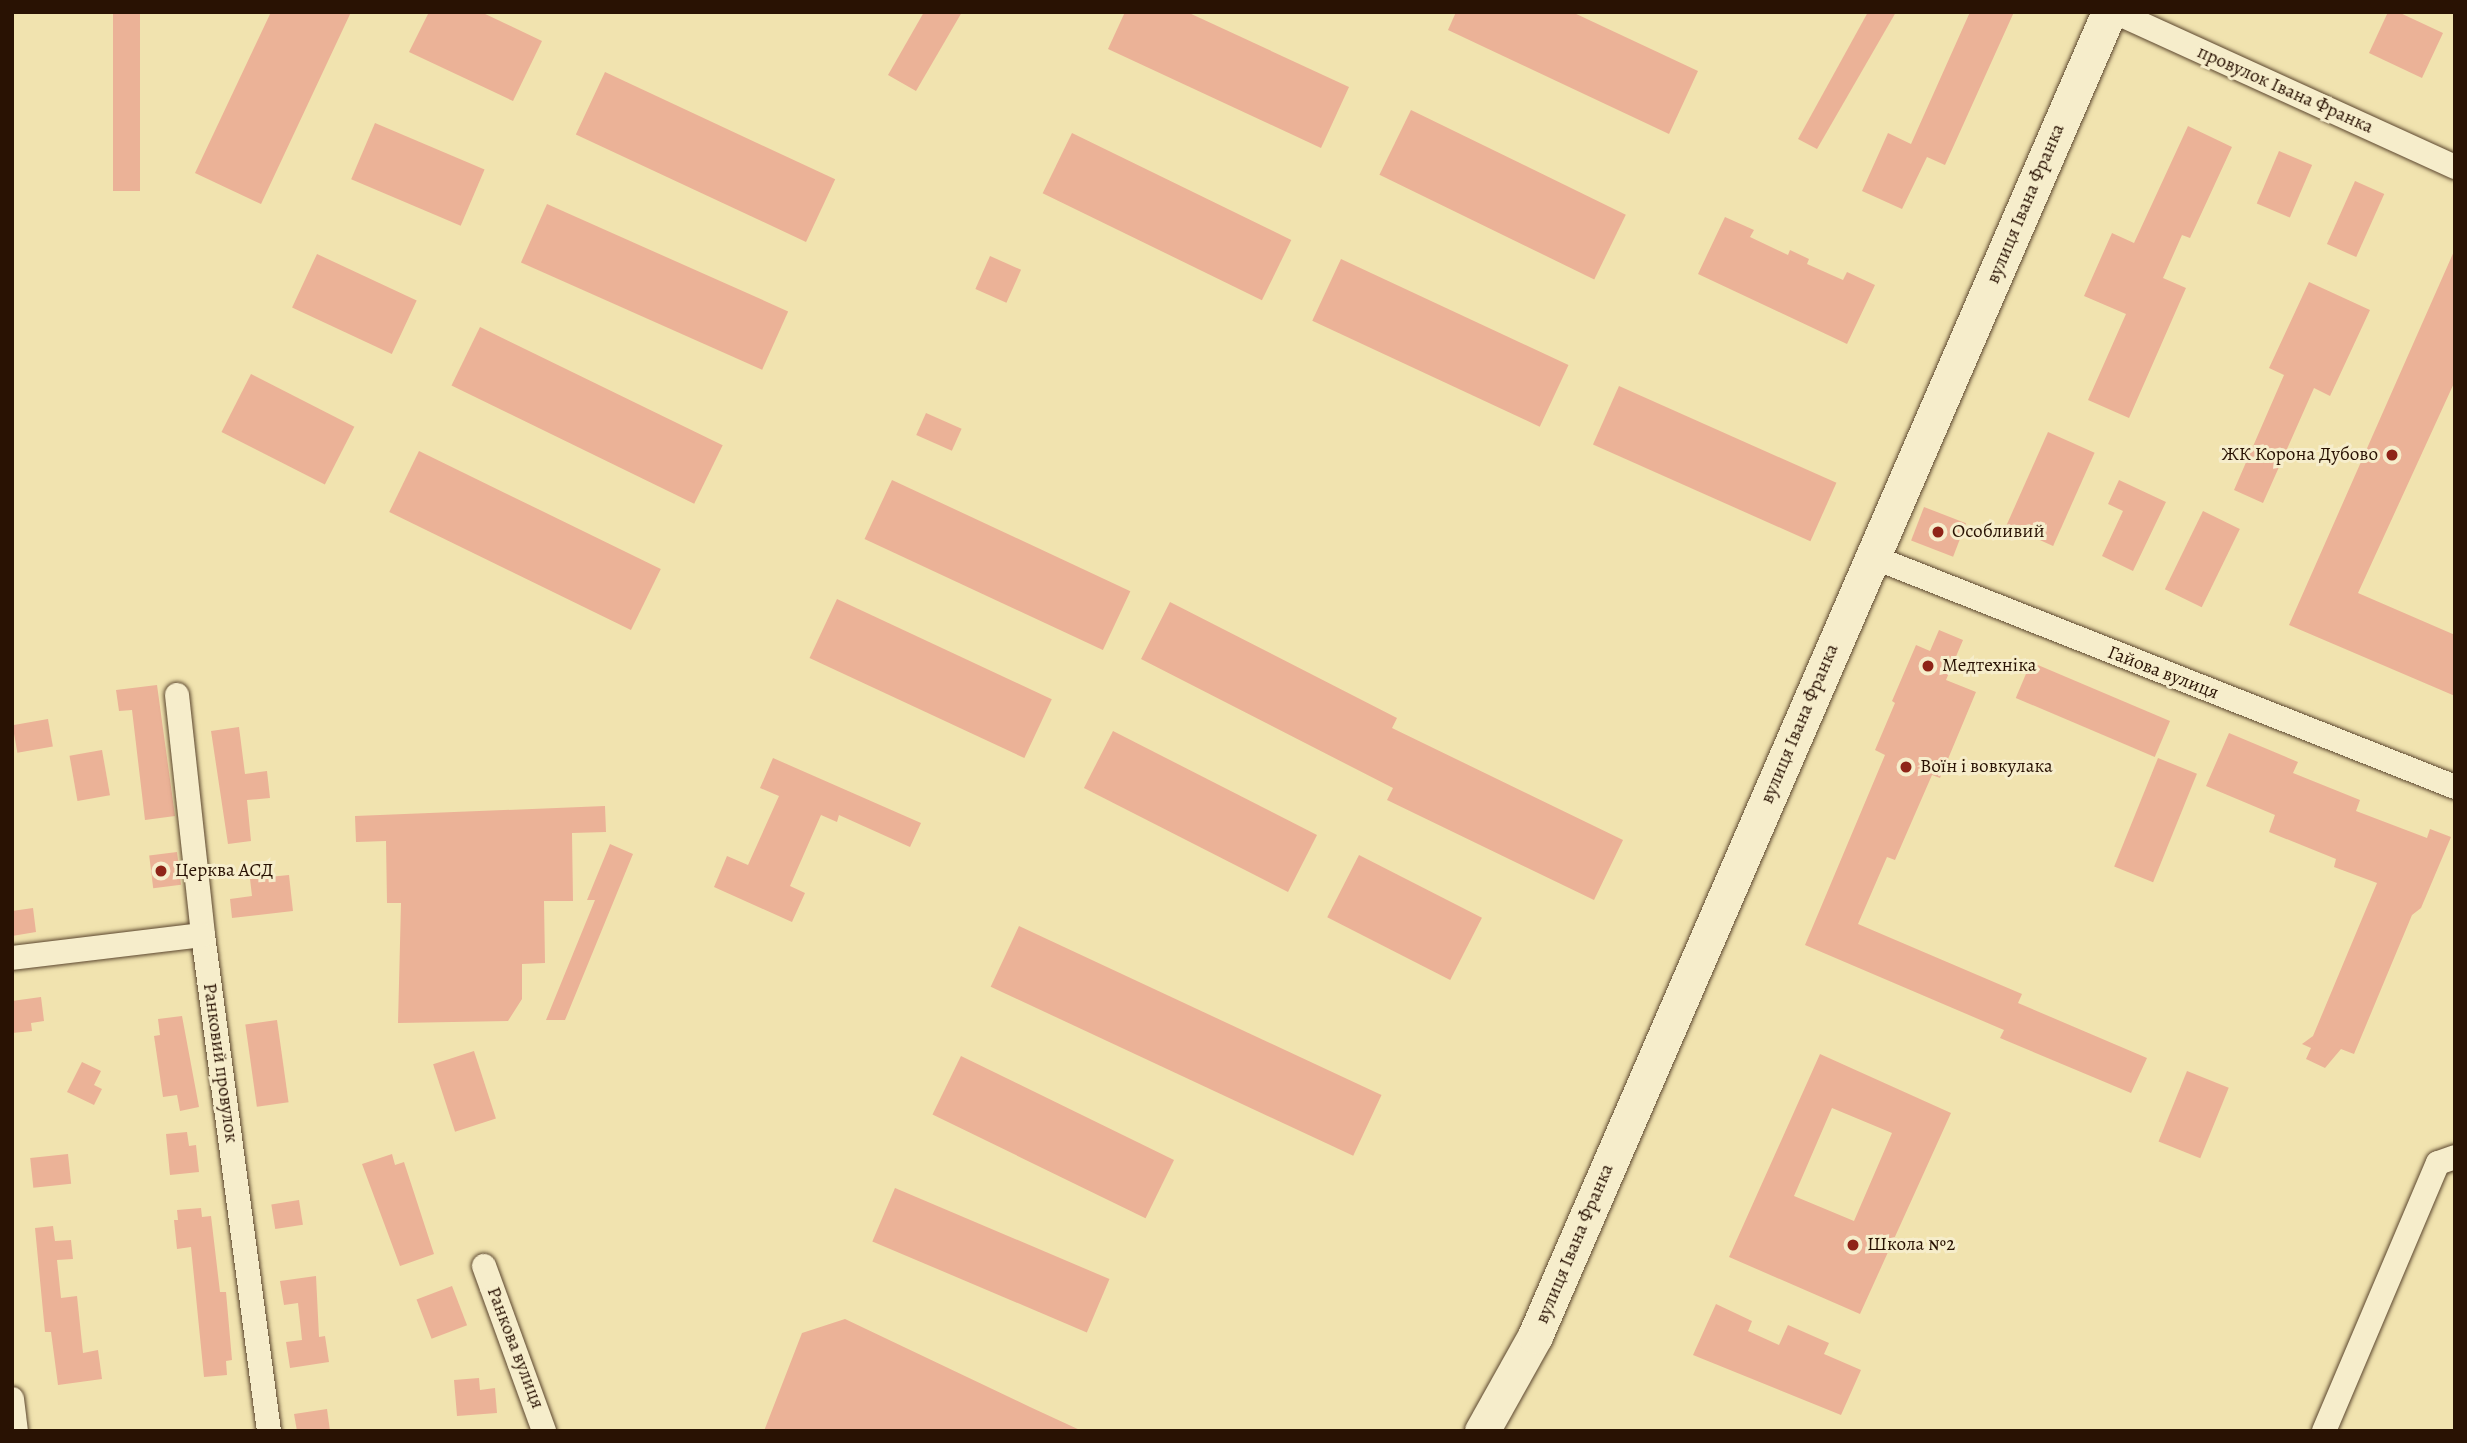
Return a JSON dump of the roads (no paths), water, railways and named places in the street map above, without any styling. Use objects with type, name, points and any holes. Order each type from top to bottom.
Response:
[{"type":"main road","name":"вулиця Івана Франка","points":[[1482,1431],[1535,1336],[2109,12]]},
{"type":"street","name":"провулок Івана Франка","points":[[2115,12],[2455,167]]},
{"type":"street","name":"Гайова вулиця","points":[[1873,556],[2455,787]]},
{"type":"street","name":"Ранковий провулок","points":[[177,695],[203,935],[269,1431]]},
{"type":"street","points":[[12,958],[203,935]]},
{"type":"street","points":[[2324,1431],[2438,1163],[2455,1157]]},
{"type":"street","name":"Ранкова вулиця","points":[[484,1266],[538,1402],[544,1431]]},
{"type":"street","points":[[12,1399],[16,1431]]},
{"type":"place","name":"ЖК Корона Дубово","points":[[2392,455]]},
{"type":"place","name":"Особливий","points":[[1938,532]]},
{"type":"place","name":"Медтехніка","points":[[1928,666]]},
{"type":"place","name":"Воїн і вовкулака","points":[[1906,767]]},
{"type":"place","name":"Церква АСД","points":[[161,871]]},
{"type":"place","name":"Школа №2","points":[[1853,1245]]}]
